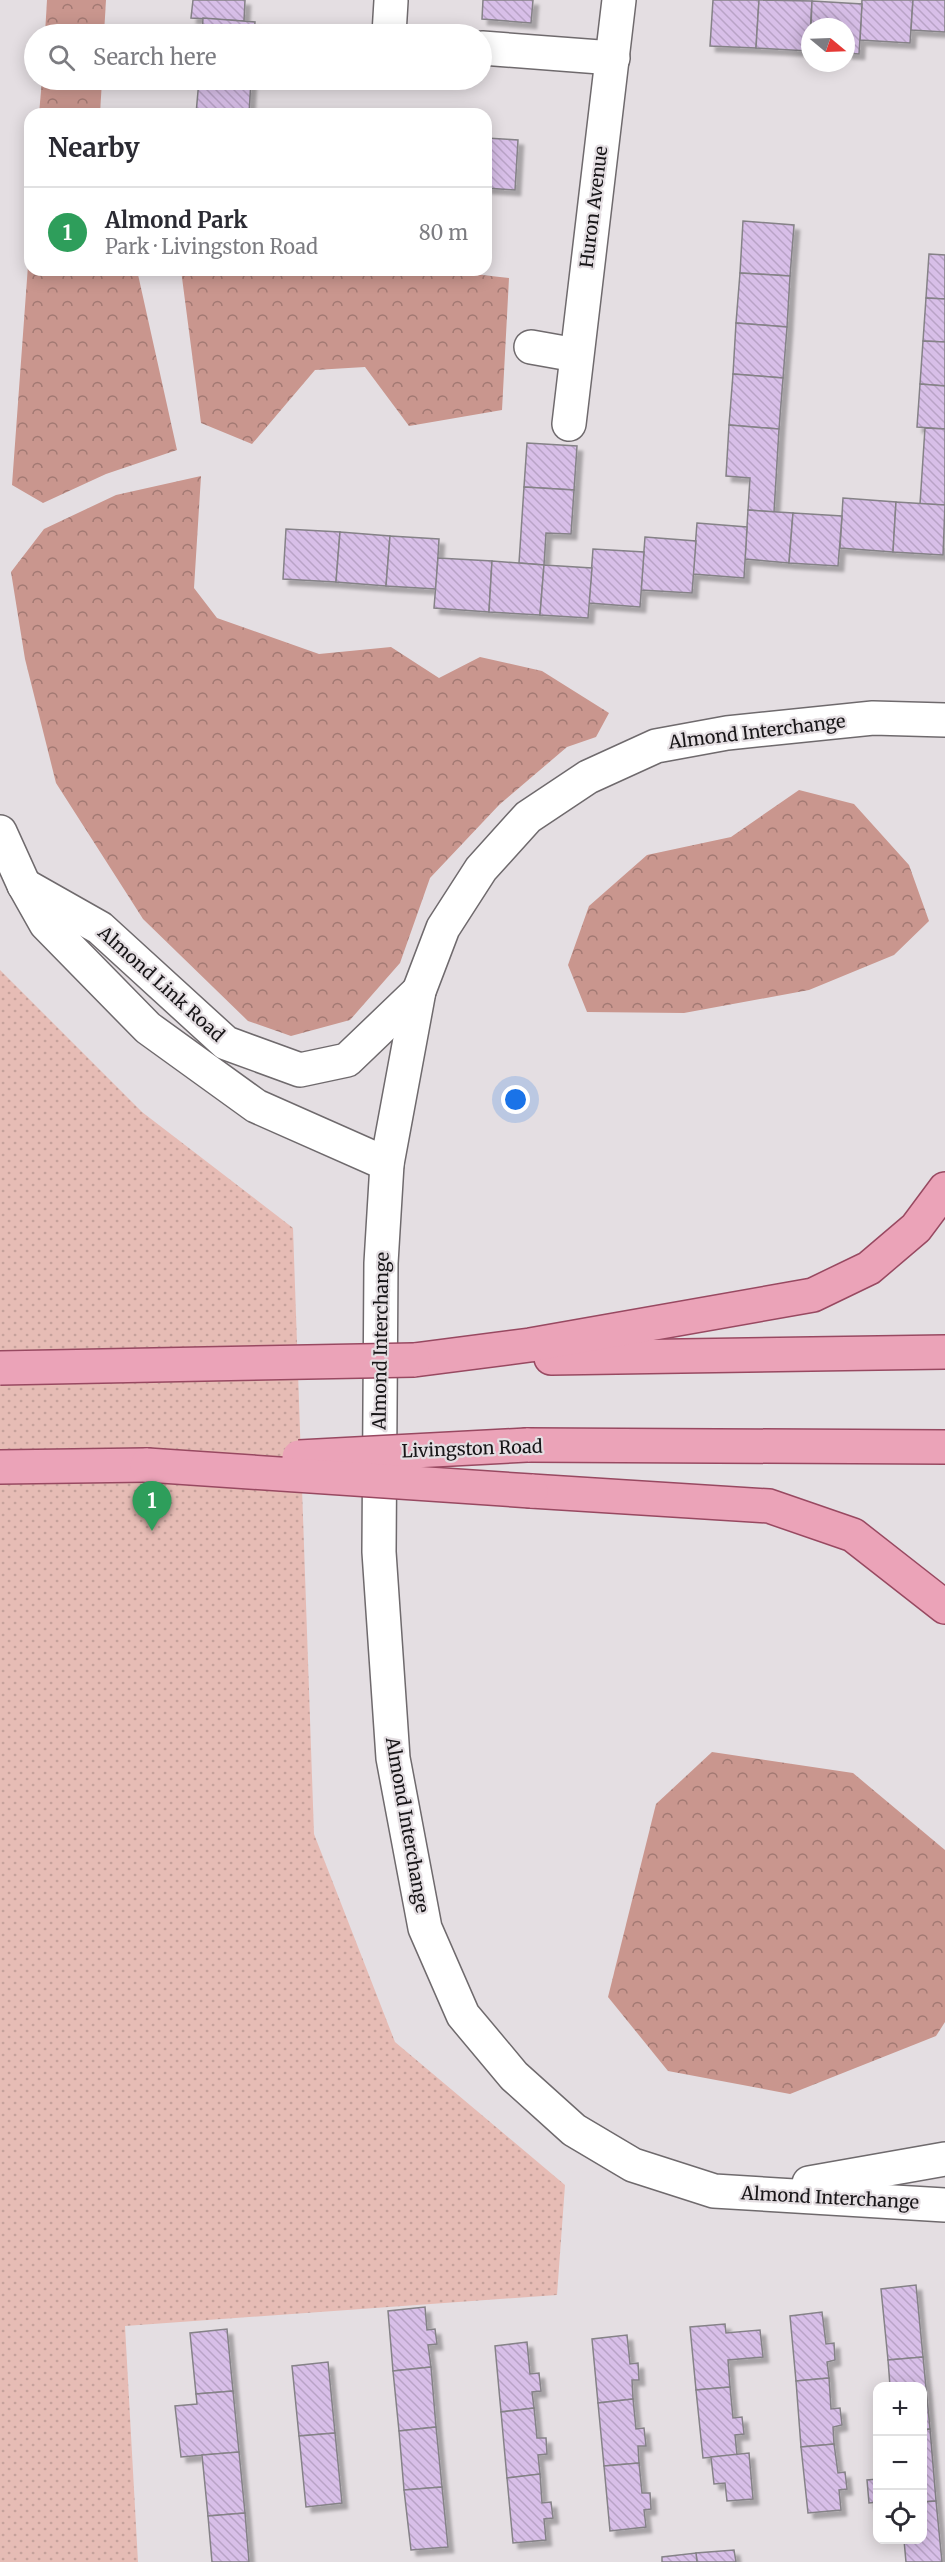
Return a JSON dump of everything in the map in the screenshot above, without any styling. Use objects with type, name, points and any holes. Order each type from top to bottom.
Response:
[{"type":"main road","points":[[531,1352],[813,1295],[869,1268],[916,1228],[945,1189]]},
{"type":"main road","points":[[0,1368],[414,1360],[531,1352],[945,1352]]},
{"type":"main road","name":"Livingston Road","points":[[0,1467],[147,1465],[527,1445],[945,1447]]},
{"type":"main road","points":[[147,1465],[769,1506],[853,1535],[945,1607]]},
{"type":"street","name":"Huron Avenue","points":[[569,424],[619,0]]},
{"type":"street","points":[[390,24],[391,1]]},
{"type":"street","points":[[492,49],[613,58]]},
{"type":"street","points":[[531,347],[576,355]]},
{"type":"street","name":"Almond Interchange","points":[[945,720],[873,718],[727,733],[656,746],[588,777],[528,817],[481,869],[443,928],[419,991],[387,1164],[381,1263],[379,1552],[393,1758],[425,1928],[464,2015],[514,2076],[574,2130],[633,2164],[714,2191],[945,2205]]},
{"type":"street","name":"Almond Link Road","points":[[0,832],[24,885],[46,924],[148,1028],[256,1106],[387,1164]]},
{"type":"street","name":"Almond Link Road","points":[[24,885],[100,928],[226,1042],[300,1070],[347,1060],[419,991]]},
{"type":"street","name":"Almond Interchange","points":[[714,2191],[823,2182],[945,2159]]},
{"type":"green space","points":[[47,0],[106,0],[105,24],[46,24]]},
{"type":"green space","points":[[41,90],[101,90],[100,108],[40,108]]},
{"type":"green space","points":[[27,276],[138,276],[177,450],[106,474],[43,503],[12,485]]},
{"type":"green space","points":[[182,276],[491,276],[509,278],[502,410],[409,426],[365,367],[315,370],[252,444],[201,423]]},
{"type":"green space","points":[[201,476],[194,588],[217,618],[319,654],[391,647],[439,678],[480,657],[542,671],[609,713],[596,737],[567,747],[499,805],[430,878],[400,963],[350,1020],[291,1036],[248,1021],[143,919],[56,783],[25,659],[11,572],[44,529],[116,495]]},
{"type":"green space","points":[[799,790],[854,804],[909,865],[929,921],[894,955],[809,990],[684,1013],[587,1012],[568,965],[589,906],[647,855],[731,837]]},
{"type":"green space","points":[[712,1752],[853,1773],[945,1850],[945,2022],[936,2036],[790,2094],[668,2071],[608,1997],[656,1804]]},
{"type":"shaded area","points":[[0,970],[142,1112],[293,1228],[314,1834],[395,2042],[565,2185],[557,2295],[125,2326],[138,2562],[0,2562]]},
{"type":"building","points":[[193,0],[245,0],[244,21],[191,18]]},
{"type":"building","points":[[483,0],[533,0],[531,23],[482,19]]},
{"type":"building","points":[[713,0],[759,0],[756,48],[710,46]]},
{"type":"building","points":[[759,0],[812,1],[811,18],[801,18],[801,51],[756,48]]},
{"type":"building","points":[[862,0],[913,0],[910,43],[860,40]]},
{"type":"building","points":[[913,0],[945,0],[945,32],[911,30]]},
{"type":"building","points":[[812,1],[862,4],[859,54],[855,54],[855,18],[811,18]]},
{"type":"building","points":[[203,18],[255,22],[255,24],[203,24]]},
{"type":"building","points":[[198,90],[250,90],[249,108],[197,108]]},
{"type":"building","points":[[492,138],[518,140],[515,190],[492,188]]},
{"type":"building","points":[[743,221],[794,225],[790,276],[740,273]]},
{"type":"building","points":[[929,254],[945,255],[945,299],[926,298]]},
{"type":"building","points":[[740,273],[790,276],[787,327],[736,323]]},
{"type":"building","points":[[926,298],[945,299],[945,342],[923,341]]},
{"type":"building","points":[[736,323],[787,327],[783,378],[733,374]]},
{"type":"building","points":[[923,341],[945,342],[945,386],[920,384]]},
{"type":"building","points":[[733,374],[783,378],[779,429],[729,425]]},
{"type":"building","points":[[920,384],[945,386],[945,429],[917,427]]},
{"type":"building","points":[[729,425],[779,429],[774,512],[748,510],[750,478],[726,476]]},
{"type":"building","points":[[925,428],[945,429],[945,505],[920,504]]},
{"type":"building","points":[[527,443],[577,446],[574,490],[524,487]]},
{"type":"building","points":[[524,487],[574,490],[571,534],[546,533],[544,565],[519,563]]},
{"type":"building","points":[[843,498],[896,502],[893,552],[840,548]]},
{"type":"building","points":[[896,502],[945,505],[943,555],[893,552]]},
{"type":"building","points":[[748,510],[793,513],[789,563],[745,559]]},
{"type":"building","points":[[793,513],[842,516],[838,566],[789,563]]},
{"type":"building","points":[[697,523],[747,527],[744,578],[693,574]]},
{"type":"building","points":[[286,529],[340,532],[336,582],[283,579]]},
{"type":"building","points":[[340,532],[390,536],[386,586],[336,582]]},
{"type":"building","points":[[390,536],[439,539],[436,589],[386,586]]},
{"type":"building","points":[[645,537],[696,541],[692,593],[641,590]]},
{"type":"building","points":[[593,549],[644,552],[640,607],[589,603]]},
{"type":"building","points":[[438,558],[492,561],[489,612],[434,608]]},
{"type":"building","points":[[492,561],[544,565],[540,615],[489,612]]},
{"type":"building","points":[[544,565],[592,568],[588,618],[540,615]]},
{"type":"building","points":[[916,2285],[923,2357],[888,2360],[881,2289]]},
{"type":"building","points":[[425,2307],[427,2330],[435,2329],[437,2344],[428,2345],[431,2367],[393,2371],[388,2311]]},
{"type":"building","points":[[822,2312],[826,2344],[834,2343],[835,2360],[827,2362],[829,2378],[796,2381],[790,2316]]},
{"type":"building","points":[[725,2324],[726,2333],[760,2330],[763,2357],[728,2360],[730,2387],[696,2390],[690,2327]]},
{"type":"building","points":[[227,2329],[233,2391],[196,2394],[190,2333]]},
{"type":"building","points":[[627,2335],[630,2364],[638,2363],[639,2380],[632,2380],[633,2399],[598,2403],[592,2339]]},
{"type":"building","points":[[527,2342],[530,2374],[539,2373],[541,2391],[532,2392],[534,2408],[501,2412],[495,2346]]},
{"type":"building","points":[[923,2357],[925,2382],[890,2382],[888,2360]]},
{"type":"building","points":[[328,2362],[335,2433],[299,2436],[292,2366]]},
{"type":"building","points":[[431,2367],[436,2427],[399,2431],[393,2371]]},
{"type":"building","points":[[829,2378],[831,2409],[840,2408],[842,2425],[833,2427],[834,2444],[801,2447],[796,2381]]},
{"type":"building","points":[[730,2387],[733,2418],[742,2417],[744,2434],[735,2435],[737,2455],[703,2458],[696,2390]]},
{"type":"building","points":[[233,2391],[239,2452],[181,2457],[175,2406],[197,2404],[196,2394]]},
{"type":"building","points":[[927,2398],[930,2429],[927,2429]]},
{"type":"building","points":[[633,2399],[636,2429],[644,2428],[646,2446],[638,2446],[639,2463],[604,2466],[598,2403]]},
{"type":"building","points":[[534,2408],[537,2438],[546,2438],[547,2454],[538,2455],[540,2474],[507,2478],[501,2412]]},
{"type":"building","points":[[436,2427],[442,2487],[404,2490],[399,2431]]},
{"type":"building","points":[[927,2429],[930,2429],[936,2501],[927,2502],[927,2436]]},
{"type":"building","points":[[335,2433],[342,2503],[306,2507],[299,2436]]},
{"type":"building","points":[[834,2444],[838,2473],[845,2472],[847,2489],[839,2490],[841,2510],[808,2513],[801,2447]]},
{"type":"building","points":[[239,2452],[245,2513],[208,2516],[202,2455]]},
{"type":"building","points":[[749,2453],[753,2499],[727,2501],[725,2483],[714,2484],[711,2457]]},
{"type":"building","points":[[639,2463],[642,2493],[650,2493],[651,2509],[644,2510],[646,2527],[610,2531],[604,2466]]},
{"type":"building","points":[[540,2474],[542,2503],[551,2502],[553,2518],[544,2519],[546,2540],[513,2543],[507,2478]]},
{"type":"building","points":[[873,2479],[873,2503],[869,2503],[867,2480]]},
{"type":"building","points":[[442,2487],[448,2547],[411,2550],[404,2490]]},
{"type":"building","points":[[936,2501],[942,2562],[906,2562],[904,2544],[927,2544],[927,2502]]},
{"type":"building","points":[[245,2513],[249,2562],[212,2562],[208,2516]]},
{"type":"building","points":[[734,2550],[736,2562],[697,2562],[696,2553]]},
{"type":"building","points":[[696,2553],[697,2562],[662,2562],[662,2557]]},
{"type":"place","name":"Almond Park","points":[[152,1531]]}]
